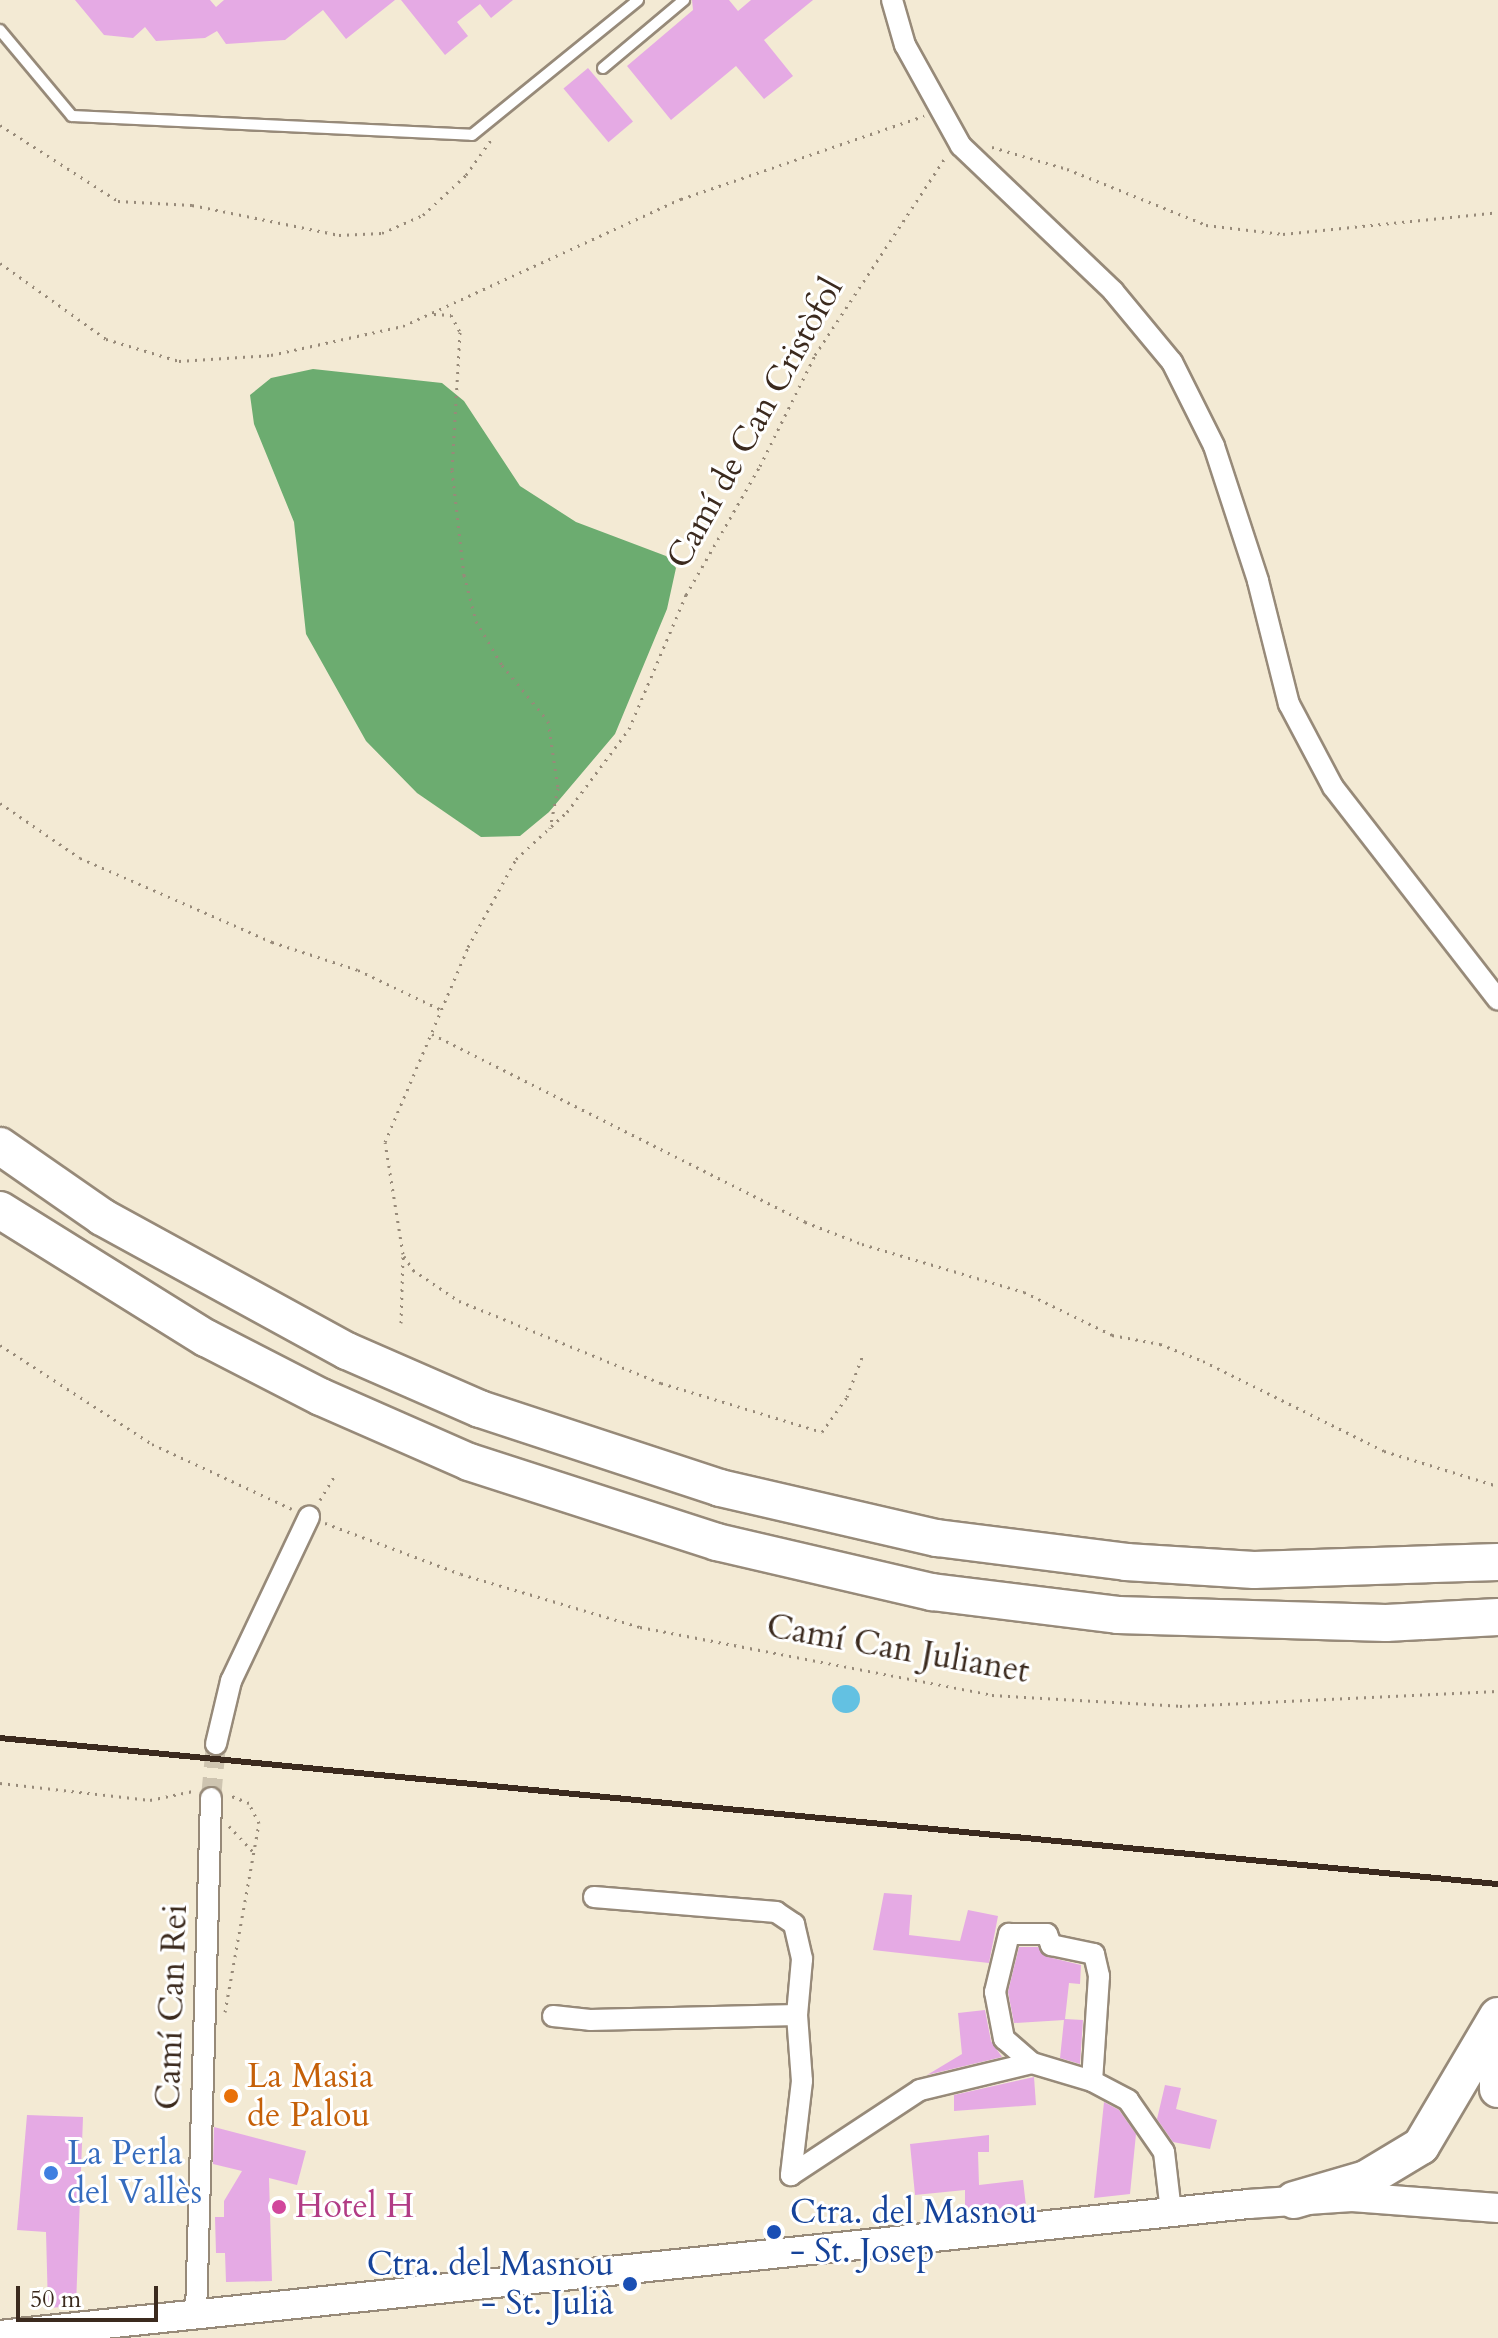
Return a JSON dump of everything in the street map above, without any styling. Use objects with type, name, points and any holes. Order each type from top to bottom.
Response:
[{"type":"highway","points":[[0,1146],[102,1217],[347,1351],[480,1409],[720,1488],[937,1538],[1078,1558],[1254,1570],[1498,1562]]},
{"type":"highway","points":[[0,1210],[206,1338],[321,1397],[469,1462],[717,1542],[932,1592],[1118,1615],[1386,1623],[1498,1617]]},
{"type":"highway","points":[[1294,2200],[1366,2179],[1421,2146],[1498,2016]]},
{"type":"highway","points":[[1498,2056],[1498,2089]]},
{"type":"main road","points":[[0,2335],[1294,2200],[1417,2199],[1498,2208]]},
{"type":"street","points":[[892,0],[905,45],[958,139],[1113,291],[1172,362],[1214,446],[1258,581],[1289,704],[1333,787],[1498,1000]]},
{"type":"street","points":[[216,1744],[242,1654],[309,1517]]},
{"type":"street","name":"Camí Can Rei","points":[[196,2314],[211,1795]]},
{"type":"street","points":[[594,1897],[776,1912],[794,1924],[802,1959],[797,2015],[802,2081],[791,2175],[920,2090],[1032,2063]]},
{"type":"street","points":[[1092,2081],[1099,1976],[1094,1954],[1051,1945],[1047,1934],[1009,1934],[995,1992],[1004,2039],[1032,2063],[1092,2081],[1128,2100],[1164,2152],[1171,2212]]},
{"type":"street","points":[[553,2016],[590,2020],[797,2015]]},
{"type":"lane","points":[[0,30],[72,116],[472,135],[638,0]]},
{"type":"lane","points":[[603,68],[684,0]]},
{"type":"path","points":[[0,263],[106,339],[179,361],[271,355],[403,326],[681,199],[907,119],[943,112]]},
{"type":"path","points":[[0,125],[118,201],[192,205],[339,235],[382,233],[423,215],[466,175],[491,142],[496,116]]},
{"type":"path","points":[[958,139],[1067,169],[1206,225],[1283,234],[1498,212]]},
{"type":"path","name":"Camí de Can Cristòfol","points":[[403,1254],[385,1142],[468,947],[516,859],[550,828],[629,729],[686,595],[760,466],[815,355],[958,139]]},
{"type":"path","points":[[430,314],[451,315],[460,332],[452,470],[464,575],[476,621],[502,665],[548,721],[558,788],[550,828]]},
{"type":"path","points":[[0,803],[80,858],[272,942],[358,970],[442,1010]]},
{"type":"path","points":[[432,1034],[805,1222],[862,1244],[1024,1292],[1112,1335],[1160,1344],[1203,1361],[1384,1451],[1498,1486]]},
{"type":"path","points":[[401,1323],[403,1254]]},
{"type":"path","points":[[403,1254],[413,1270],[459,1301],[661,1383],[822,1432],[847,1397],[862,1357]]},
{"type":"path","name":"Camí Can Julianet","points":[[0,1345],[152,1444],[309,1517],[461,1574],[640,1627],[992,1695],[1180,1706],[1498,1691]]},
{"type":"path","points":[[309,1517],[334,1477]]},
{"type":"path","points":[[0,1783],[150,1800],[211,1795],[249,1803],[259,1823],[224,2019]]},
{"type":"path","points":[[227,1824],[253,1852]]},
{"type":"green space","points":[[313,369],[442,383],[464,401],[520,486],[576,522],[666,556],[676,568],[667,609],[615,734],[549,812],[520,836],[481,837],[417,793],[366,741],[306,634],[294,522],[254,424],[250,395],[271,378]]},
{"type":"water","points":[[846,1685],[856,1689],[860,1699],[856,1709],[846,1713],[836,1709],[832,1699],[836,1689]]},
{"type":"building","points":[[75,0],[210,0],[216,7],[224,0],[395,0],[346,39],[323,10],[285,40],[226,44],[217,31],[205,38],[156,41],[145,27],[133,38],[104,35]]},
{"type":"building","points":[[401,0],[513,0],[491,18],[480,4],[457,22],[468,36],[445,55]]},
{"type":"building","points":[[692,0],[729,0],[738,11],[751,0],[813,0],[764,40],[793,76],[764,99],[736,66],[671,120],[627,66],[693,10]]},
{"type":"building","points":[[588,68],[633,122],[608,142],[563,89]]},
{"type":"building","points":[[884,1893],[912,1895],[909,1935],[960,1941],[968,1910],[998,1916],[989,1963],[873,1950]]},
{"type":"building","points":[[1019,1947],[1038,1947],[1048,1957],[1081,1965],[1080,1984],[1069,1983],[1065,2019],[1083,2020],[1080,2064],[1060,2058],[1064,2020],[1014,2023],[1008,1992]]},
{"type":"building","points":[[985,2010],[991,2041],[1002,2057],[927,2075],[962,2054],[958,2013]]},
{"type":"building","points":[[1034,2077],[1036,2105],[954,2111],[954,2095]]},
{"type":"building","points":[[1165,2085],[1181,2088],[1176,2109],[1217,2120],[1210,2149],[1173,2142],[1157,2119]]},
{"type":"building","points":[[1104,2102],[1119,2110],[1136,2134],[1130,2194],[1094,2198]]},
{"type":"building","name":"La Perla del Vallès","points":[[27,2115],[83,2117],[76,2306],[48,2308],[46,2232],[17,2230]]},
{"type":"building","points":[[214,2127],[306,2151],[297,2185],[269,2178],[272,2281],[226,2282],[225,2253],[216,2253],[215,2217],[224,2217],[224,2201],[242,2171],[213,2164]]},
{"type":"building","points":[[989,2135],[989,2152],[978,2152],[979,2185],[1023,2180],[1026,2206],[965,2212],[965,2190],[915,2195],[910,2144]]},
{"type":"tunnel","points":[[211,1798],[216,1744]]},
{"type":"railway","points":[[0,1738],[1498,1884]]},
{"type":"place","name":"La Masia de Palou","points":[[231,2096]]},
{"type":"place","name":"La Perla del Vallès","points":[[51,2173]]},
{"type":"place","name":"Hotel H","points":[[279,2207]]},
{"type":"place","name":"Ctra. del Masnou - St. Josep","points":[[774,2232]]},
{"type":"place","name":"Ctra. del Masnou - St. Julià","points":[[630,2284]]}]
